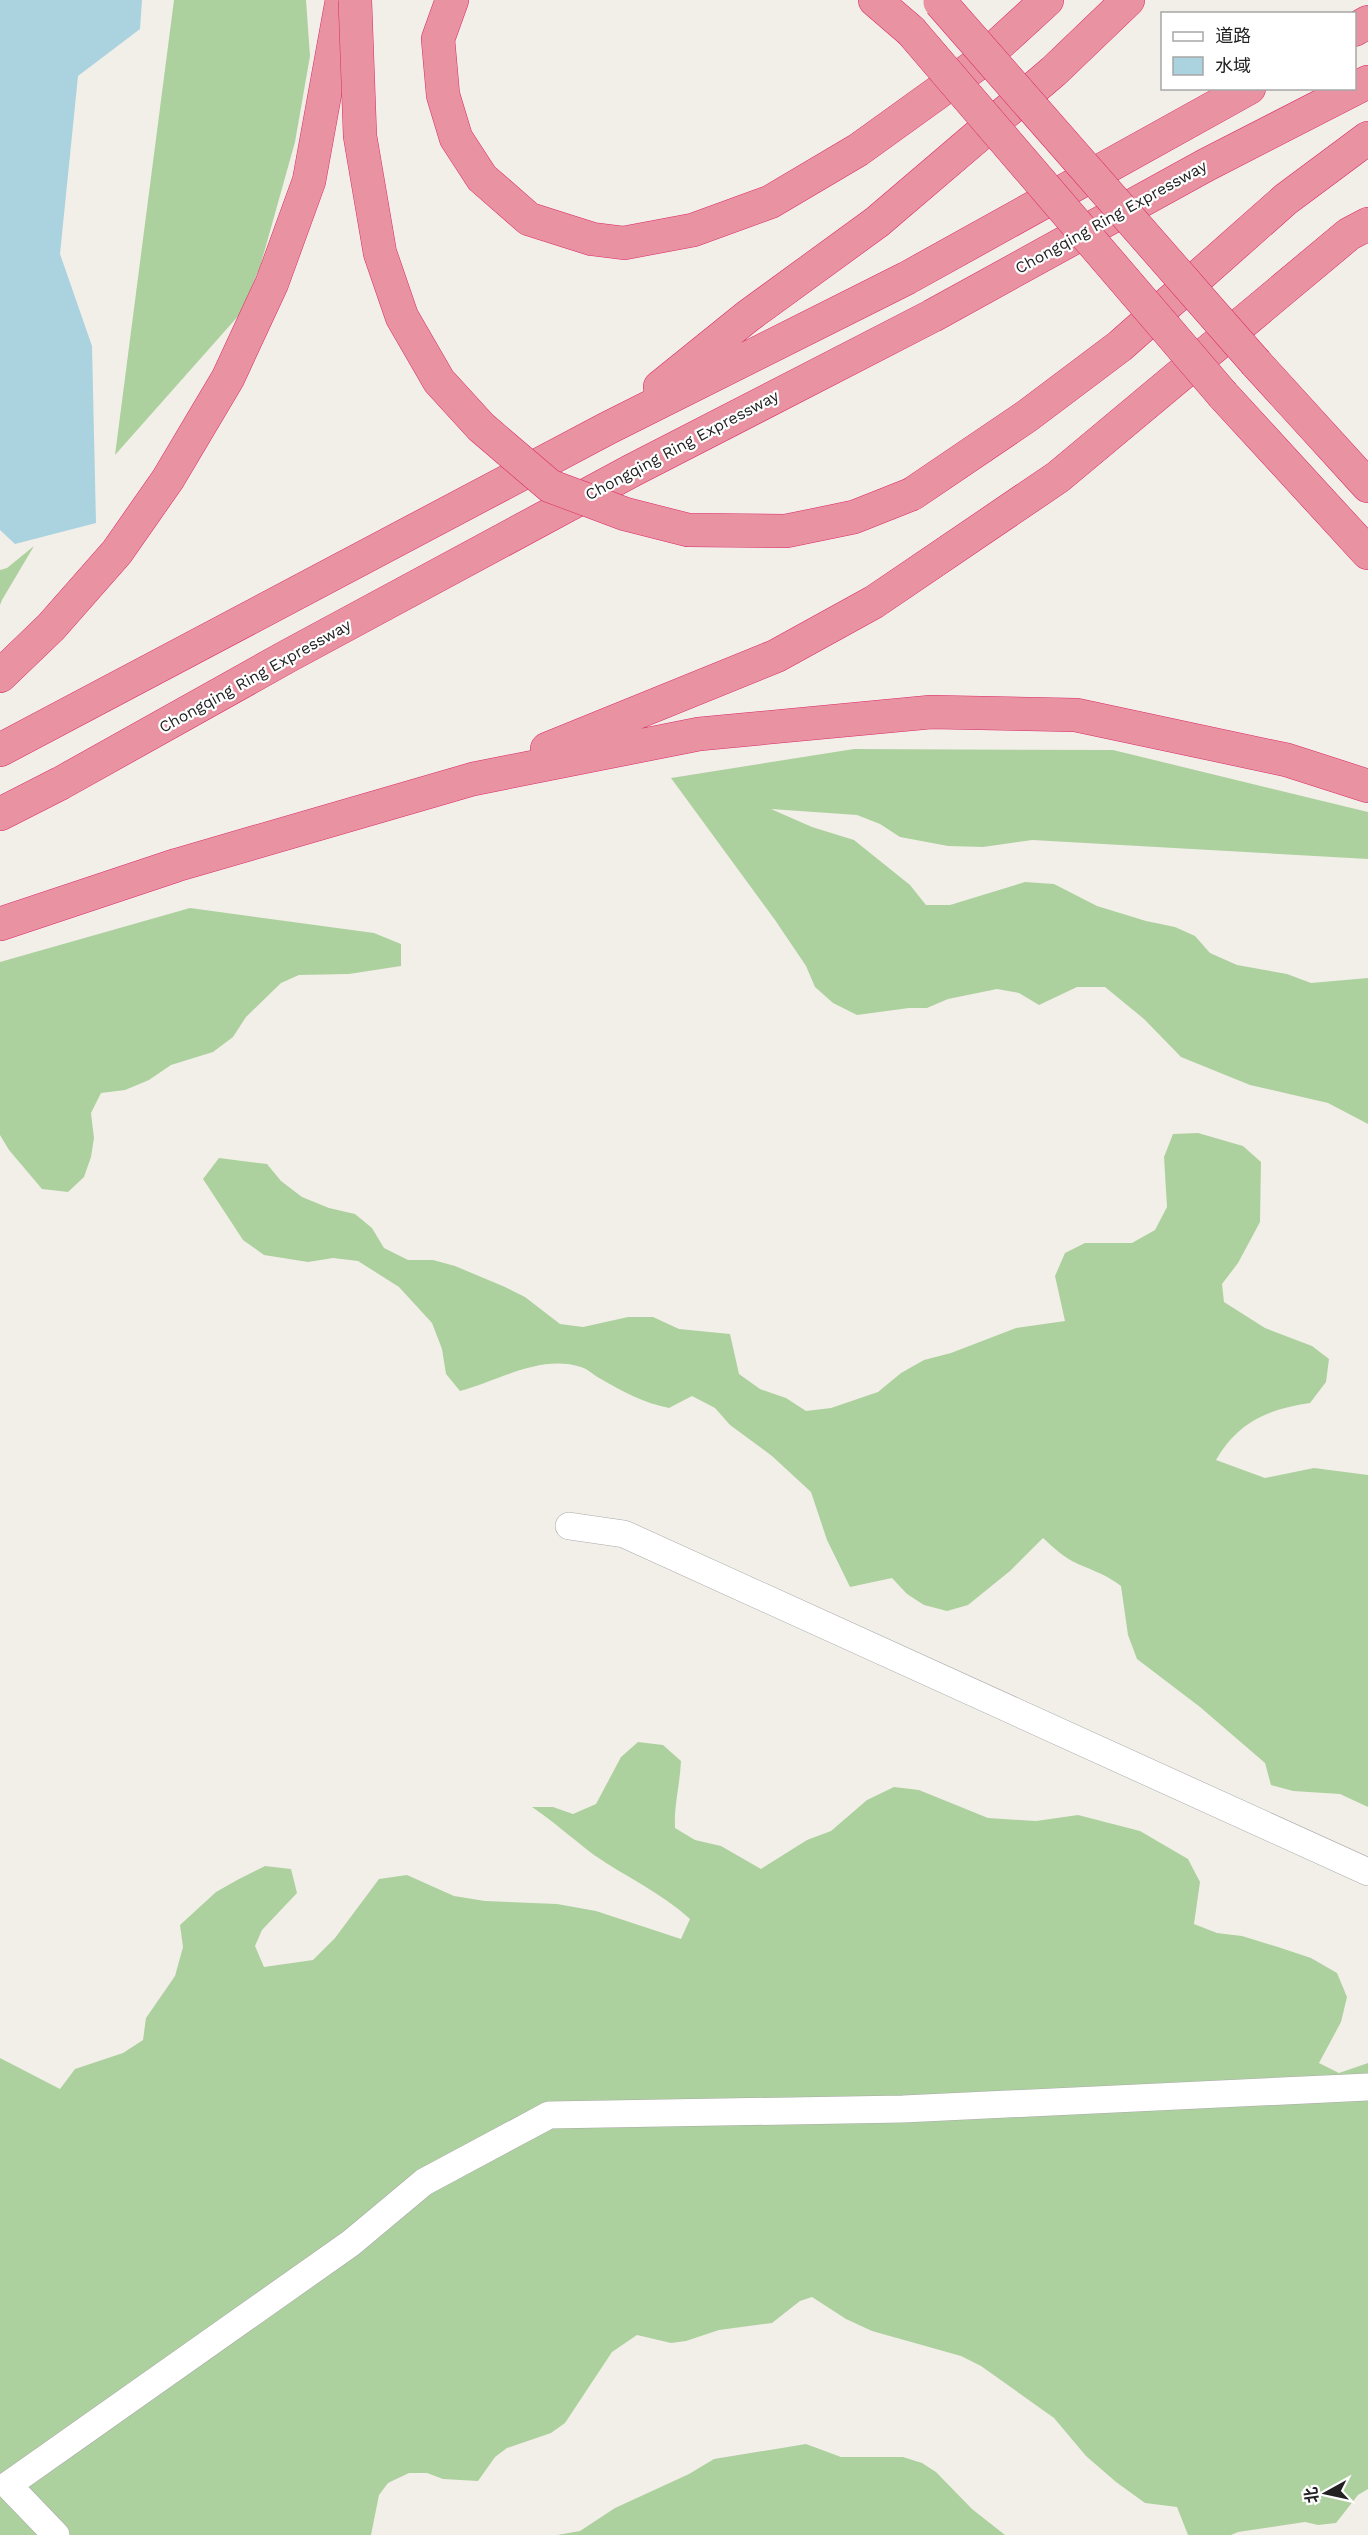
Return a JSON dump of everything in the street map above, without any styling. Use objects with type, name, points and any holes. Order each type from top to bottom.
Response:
[{"type":"highway","points":[[0,676],[51,627],[117,552],[168,479],[228,378],[272,283],[309,181],[342,0]]},
{"type":"highway","points":[[355,0],[360,136],[380,253],[402,316],[439,381],[481,427],[550,486],[625,514],[688,530],[786,531],[854,517],[912,494],[1027,416],[1120,346],[1286,199],[1368,138]]},
{"type":"highway","points":[[452,0],[438,39],[443,95],[456,138],[482,177],[529,219],[592,239],[624,243],[693,230],[770,202],[858,150],[976,65],[1047,0]]},
{"type":"highway","points":[[875,0],[911,31]]},
{"type":"highway","points":[[884,0],[1223,395],[1368,554]]},
{"type":"highway","points":[[608,428],[748,316],[877,222],[1054,71],[1128,0]]},
{"type":"highway","points":[[939,1],[1285,396],[1368,486]]},
{"type":"highway","points":[[0,750],[608,428],[907,278],[1245,90]]},
{"type":"highway","name":"Chongqing Ring Expressway","points":[[0,814],[62,783],[288,656],[620,476],[932,316],[1206,165],[1352,90]]},
{"type":"highway","points":[[473,779],[776,656],[874,602],[1058,477],[1349,234],[1368,224]]},
{"type":"highway","points":[[1285,396],[1368,462]]},
{"type":"highway","points":[[0,924],[177,865],[473,779],[699,734],[931,712],[1076,715],[1287,760],[1368,786]]},
{"type":"street","points":[[569,1526],[624,1534],[1368,1872]]},
{"type":"street","points":[[56,2535],[8,2485],[351,2243],[424,2182],[549,2115],[903,2109],[1368,2087]]},
{"type":"green space","points":[[174,0],[306,0],[310,56],[295,142],[260,267],[240,314],[115,455]]},
{"type":"green space","points":[[34,546],[0,605],[0,570],[7,568]]},
{"type":"green space","points":[[854,749],[1113,750],[1368,812],[1368,859],[1032,840],[983,847],[948,846],[900,837],[880,824],[857,815],[771,809],[812,827],[854,840],[910,885],[926,905],[950,905],[1025,882],[1054,884],[1097,906],[1175,927],[1195,936],[1210,953],[1237,965],[1287,974],[1311,983],[1368,978],[1368,1124],[1328,1103],[1250,1085],[1181,1057],[1144,1019],[1105,987],[1077,987],[1039,1005],[1019,993],[997,989],[948,999],[927,1008],[857,1015],[833,1003],[815,987],[806,966],[775,920],[671,778]]},
{"type":"green space","points":[[190,908],[374,933],[401,944],[401,966],[349,974],[299,975],[281,983],[246,1017],[233,1037],[213,1052],[171,1065],[149,1080],[125,1090],[101,1093],[91,1113],[94,1138],[91,1157],[84,1177],[68,1192],[42,1189],[9,1150],[0,1135],[0,962]]},
{"type":"green space","points":[[1198,1133],[1243,1146],[1261,1162],[1260,1222],[1238,1263],[1222,1284],[1224,1302],[1265,1328],[1312,1346],[1329,1359],[1326,1382],[1310,1403],[1281,1409],[1244,1427],[1234,1436],[1216,1460],[1265,1478],[1314,1468],[1368,1475],[1368,1807],[1340,1794],[1293,1791],[1271,1785],[1265,1763],[1200,1707],[1137,1659],[1128,1635],[1121,1586],[1068,1559],[1043,1538],[1010,1571],[968,1605],[947,1611],[924,1605],[907,1594],[892,1578],[850,1587],[827,1540],[811,1492],[772,1456],[730,1425],[715,1408],[692,1396],[669,1408],[660,1406],[626,1393],[584,1368],[566,1364],[550,1364],[519,1370],[460,1391],[446,1374],[442,1349],[432,1323],[399,1287],[358,1261],[333,1258],[308,1262],[264,1255],[243,1240],[203,1179],[219,1158],[267,1164],[281,1181],[302,1197],[329,1208],[355,1214],[372,1228],[384,1248],[408,1260],[433,1260],[455,1266],[505,1287],[525,1297],[560,1324],[583,1327],[628,1317],[653,1317],[679,1329],[730,1334],[739,1374],[760,1389],[786,1398],[806,1411],[831,1408],[878,1392],[901,1373],[924,1360],[951,1353],[1016,1328],[1065,1321],[1055,1276],[1065,1253],[1085,1243],[1132,1243],[1155,1230],[1167,1207],[1164,1157],[1173,1134]]},
{"type":"green space","points":[[638,1742],[663,1745],[681,1761],[675,1828],[695,1840],[721,1846],[761,1869],[807,1840],[831,1831],[867,1800],[894,1787],[919,1790],[988,1818],[1036,1821],[1078,1815],[1140,1831],[1188,1859],[1200,1882],[1194,1924],[1217,1933],[1242,1936],[1311,1958],[1337,1973],[1347,1997],[1341,2022],[1319,2063],[1339,2073],[1368,2063],[1368,2489],[1358,2495],[1336,2523],[1318,2525],[1305,2522],[1231,2535],[1188,2535],[1177,2507],[1145,2503],[1086,2456],[1054,2418],[981,2366],[961,2356],[872,2331],[846,2319],[812,2297],[800,2301],[772,2323],[719,2330],[686,2341],[671,2343],[637,2335],[612,2352],[565,2423],[551,2433],[507,2448],[495,2457],[478,2481],[443,2479],[427,2473],[409,2473],[388,2483],[379,2495],[371,2535],[0,2535],[0,2058],[60,2089],[75,2069],[123,2053],[143,2040],[146,2018],[175,1976],[183,1947],[180,1925],[216,1892],[265,1866],[291,1869],[297,1893],[262,1930],[255,1946],[264,1967],[313,1960],[335,1938],[379,1879],[407,1875],[454,1896],[485,1901],[557,1904],[596,1911],[681,1939],[690,1919],[656,1893],[594,1855],[532,1807],[553,1807],[573,1814],[596,1804],[621,1757]]},
{"type":"green space","points":[[806,2444],[841,2457],[903,2457],[922,2463],[936,2472],[972,2509],[1005,2535],[557,2535],[580,2531],[615,2508],[689,2474],[714,2459]]},
{"type":"water","points":[[0,0],[142,0],[140,29],[78,76],[60,254],[92,346],[96,523],[15,544],[0,530]]}]
